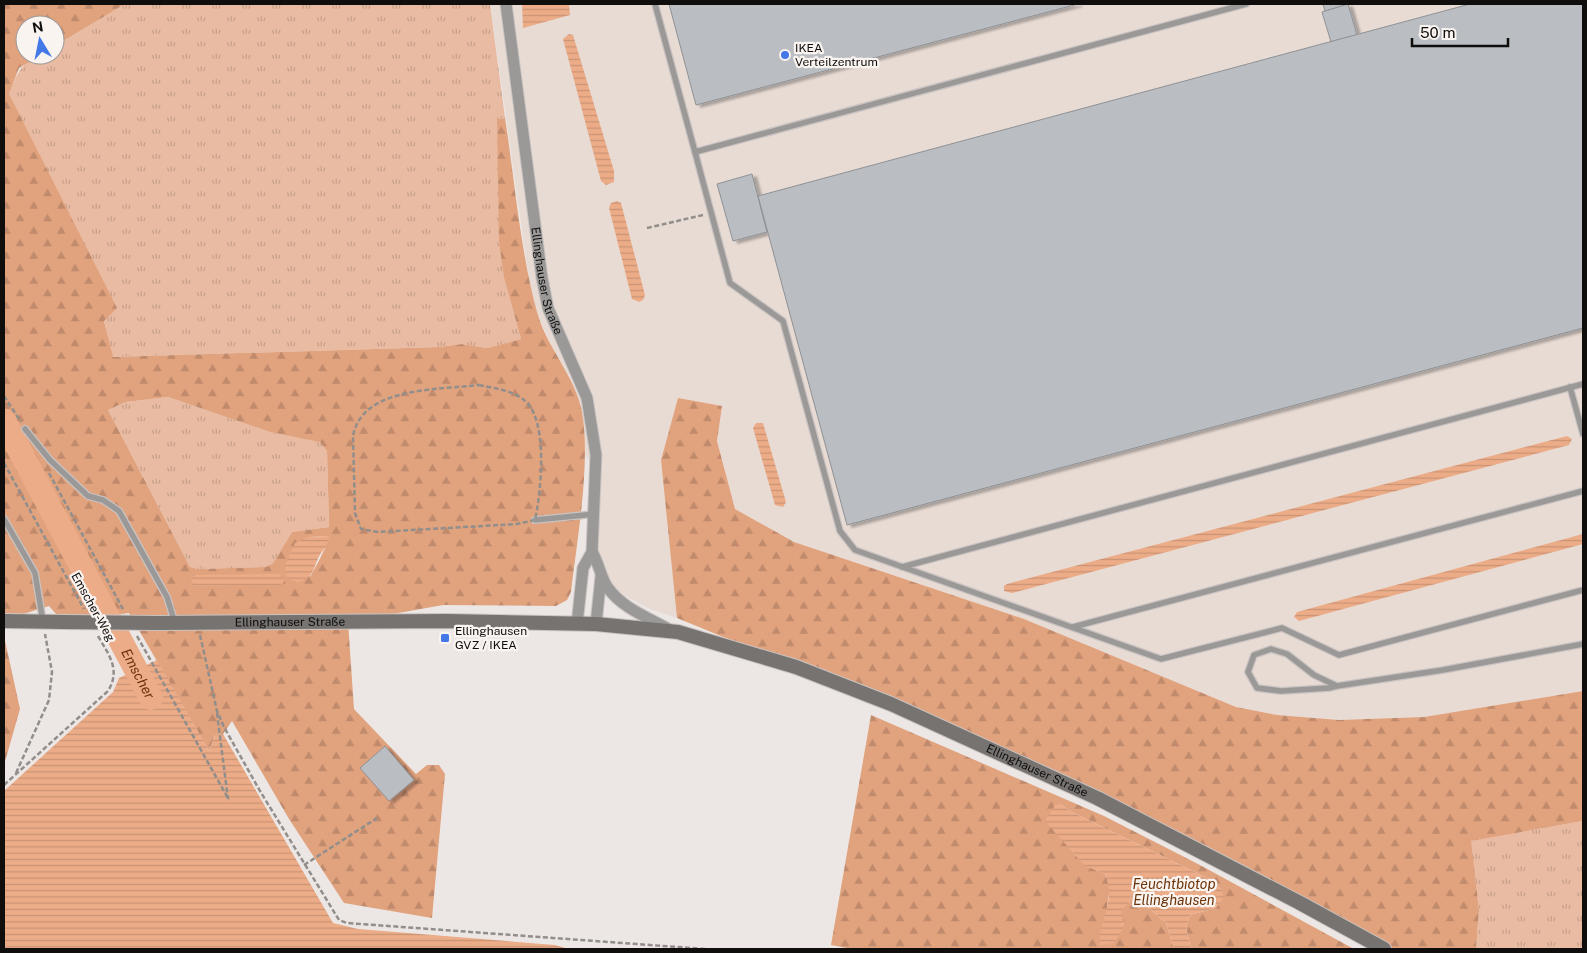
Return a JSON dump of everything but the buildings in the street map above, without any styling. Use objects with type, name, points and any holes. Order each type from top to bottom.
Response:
[{"type":"main road","name":"Ellinghauser Straße","points":[[4,621],[160,623],[447,621],[596,624],[672,631],[796,667],[891,704],[1098,798],[1300,902],[1384,949]]},
{"type":"street","name":"Ellinghauser Straße","points":[[506,4],[542,278],[548,308],[587,398],[596,455],[592,552],[583,568],[577,624]]},
{"type":"street","name":"Ellinghauser Straße","points":[[592,552],[607,587],[623,604],[672,631]]},
{"type":"street","points":[[596,624],[601,571]]},
{"type":"lane","points":[[654,4],[730,283],[783,321],[840,531],[855,550],[1161,659],[1282,628],[1339,655],[1583,590]]},
{"type":"lane","points":[[695,152],[1246,4]]},
{"type":"lane","points":[[902,567],[1583,384]]},
{"type":"lane","points":[[1570,387],[1583,434]]},
{"type":"lane","points":[[26,429],[50,460],[88,496],[103,500],[119,511],[167,597],[175,623]]},
{"type":"lane","points":[[1072,627],[1583,491]]},
{"type":"lane","points":[[535,520],[595,514]]},
{"type":"lane","points":[[4,519],[35,573],[43,622]]},
{"type":"lane","points":[[1337,686],[1314,675],[1287,654],[1271,649],[1254,655],[1248,672],[1257,688],[1281,691],[1337,686],[1443,670],[1583,644]]},
{"type":"path","points":[[647,228],[703,215]]},
{"type":"path","points":[[479,385],[500,389],[524,400],[535,415],[539,438],[541,489],[535,520],[518,524],[378,532],[361,529],[355,513],[353,436],[355,425],[372,406],[404,394],[479,385]]},
{"type":"path","points":[[4,396],[26,429]]},
{"type":"path","name":"Emscher-Weg","points":[[4,463],[87,616]]},
{"type":"path","points":[[44,464],[125,613]]},
{"type":"path","points":[[15,774],[48,700],[52,672],[43,622]]},
{"type":"path","points":[[134,631],[229,800],[216,711],[198,623]]},
{"type":"path","name":"Emscher-Weg","points":[[4,785],[108,691],[113,682],[115,671],[112,659],[97,633]]},
{"type":"path","points":[[216,711],[260,791],[330,909],[339,920],[347,923],[705,949]]},
{"type":"path","points":[[304,865],[377,818]]},
{"type":"shaded area","points":[[490,4],[1583,4],[1583,691],[1424,717],[1339,720],[1277,715],[1236,707],[1024,619],[794,542],[735,509],[717,441],[721,406],[678,398],[661,460],[677,618],[650,609],[614,590],[595,550],[600,472],[584,454],[582,411],[577,396],[537,315],[529,280]]},
{"type":"green space","points":[[5,4],[125,4],[65,40],[65,15],[15,15],[15,65],[24,65],[19,68],[9,94],[117,308],[104,321],[113,357],[439,347],[462,344],[487,348],[521,339],[504,278],[499,241],[497,119],[505,118],[526,265],[537,312],[541,325],[574,387],[582,412],[585,454],[582,502],[571,592],[567,600],[556,606],[443,605],[348,622],[354,709],[416,774],[427,765],[439,765],[445,774],[432,918],[344,903],[289,819],[232,721],[223,734],[215,735],[209,751],[129,613],[63,622],[49,606],[4,620]],"holes":[[[168,397],[270,432],[320,442],[327,451],[329,527],[292,532],[273,563],[266,567],[198,569],[190,567],[108,410],[126,402]],[[328,536],[324,550],[310,577],[309,537]]]},
{"type":"green space","points":[[125,4],[490,4],[505,118],[497,119],[504,278],[521,339],[487,348],[462,344],[439,347],[112,357],[104,320],[9,94],[16,77],[24,65],[65,65],[65,40]]},
{"type":"green space","points":[[168,397],[270,432],[320,441],[327,451],[329,527],[292,532],[273,563],[266,567],[198,569],[190,567],[108,410],[126,402]]},
{"type":"green space","points":[[678,398],[722,406],[717,441],[735,509],[794,542],[1024,619],[1236,707],[1277,715],[1339,720],[1424,717],[1583,691],[1583,821],[1471,841],[1479,910],[1476,949],[1384,949],[1199,850],[796,667],[677,618],[661,460]]},
{"type":"green space","points":[[4,636],[20,709],[4,765]]},
{"type":"green space","points":[[871,715],[1104,816],[1198,864],[1354,949],[1191,949],[1186,928],[1190,915],[1216,908],[1221,889],[1205,877],[1070,811],[1057,802],[1069,846],[1082,861],[1105,874],[1110,887],[1107,907],[1124,926],[1120,910],[1130,902],[1131,893],[1166,923],[1174,949],[852,949],[831,945]]},
{"type":"green space","points":[[1583,821],[1583,949],[1476,949],[1479,910],[1470,841]]},
{"type":"water","points":[[522,4],[569,4],[570,15],[523,28]]},
{"type":"water","points":[[569,34],[573,35],[614,171],[614,182],[606,185],[601,181],[563,39]]},
{"type":"water","points":[[617,201],[621,203],[645,295],[643,300],[639,302],[632,299],[609,208],[611,203]]},
{"type":"water","points":[[756,423],[763,423],[786,502],[783,507],[775,505],[753,428]]},
{"type":"water","points":[[1567,436],[1572,439],[1569,445],[1012,593],[1004,591],[1004,586],[1007,584]]},
{"type":"water","points":[[1583,534],[1583,544],[1299,621],[1294,617],[1297,612]]},
{"type":"water","points":[[328,536],[328,543],[310,575],[303,581],[297,582],[287,578],[285,566],[295,543],[309,537]]},
{"type":"water","points":[[279,574],[284,580],[283,584],[280,585],[194,586],[191,580],[196,575]]},
{"type":"water","points":[[157,660],[209,751],[215,735],[223,734],[333,923],[358,929],[555,945],[569,949],[4,949],[4,791],[113,692],[119,678]]},
{"type":"water","name":"Feuchtbiotop Ellinghausen","points":[[1057,802],[1070,811],[1205,877],[1221,889],[1224,897],[1216,908],[1190,915],[1186,928],[1191,949],[1174,949],[1166,923],[1131,893],[1130,902],[1121,910],[1124,926],[1114,943],[1100,945],[1100,935],[1109,893],[1105,874],[1085,866],[1045,821]]},
{"type":"waterway","name":"Emscher","points":[[4,421],[151,698]]},
{"type":"place","name":"IKEA Verteilzentrum","points":[[785,55]]},
{"type":"place","name":"Ellinghausen GVZ / IKEA","points":[[445,638]]}]
